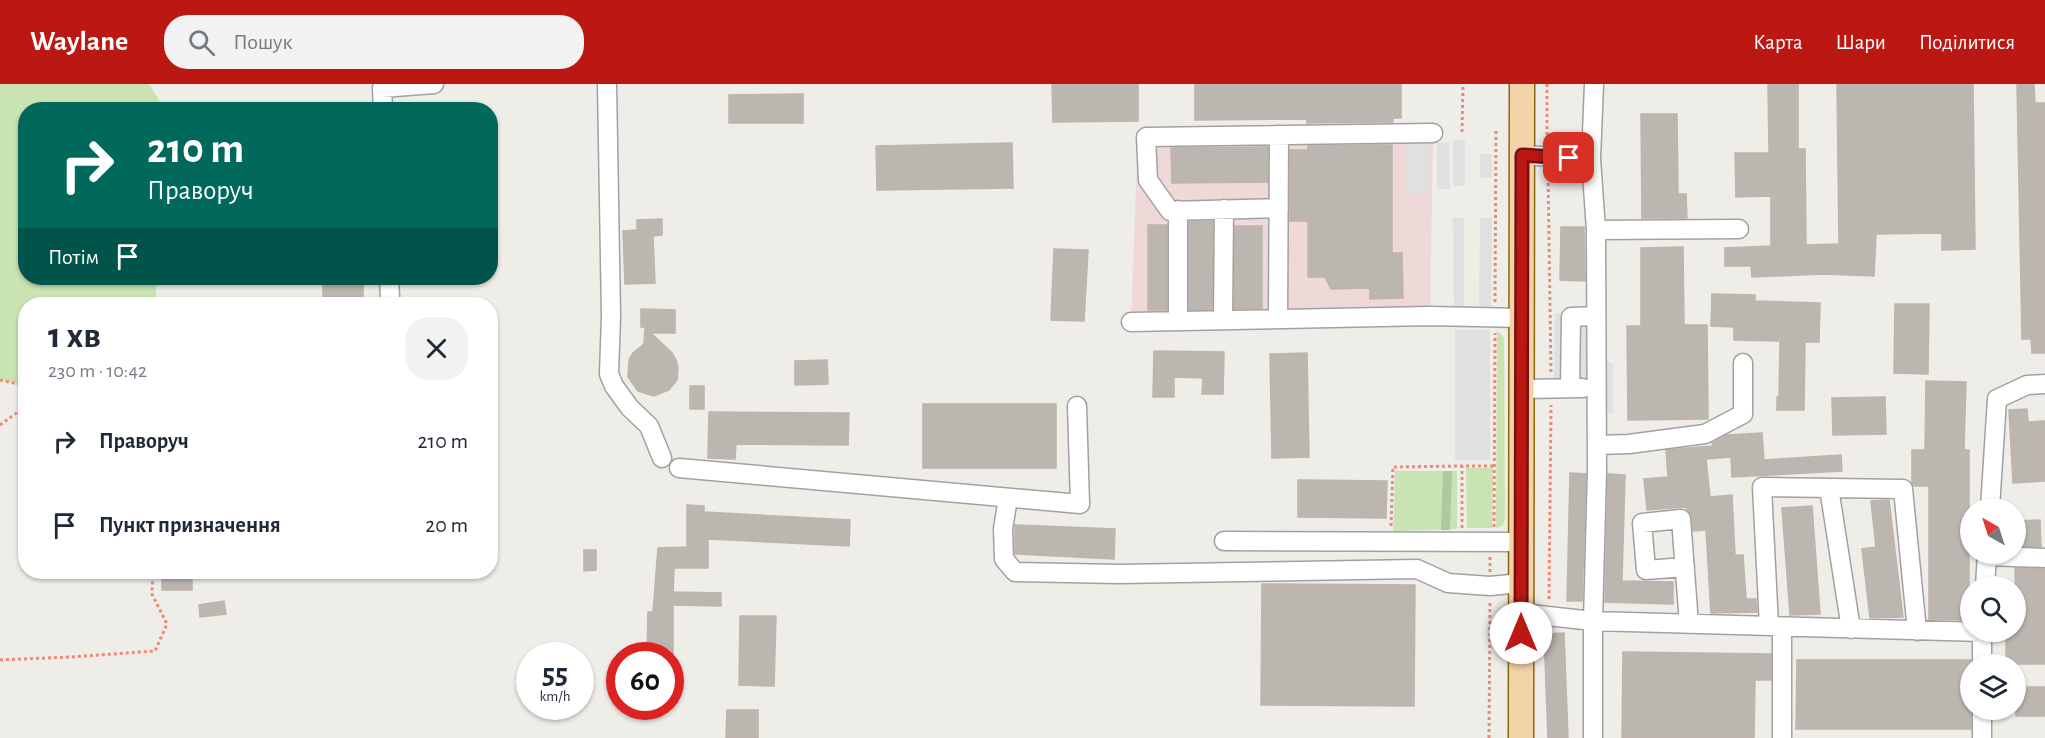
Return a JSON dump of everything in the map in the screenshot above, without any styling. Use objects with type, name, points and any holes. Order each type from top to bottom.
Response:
[{"type":"main road","points":[[1521,738],[1522,84]]},
{"type":"lane","points":[[383,102],[382,88],[434,84]]},
{"type":"lane","points":[[607,84],[611,316],[609,374],[614,386],[630,408],[649,426],[662,458]]},
{"type":"lane","points":[[1593,738],[1597,445],[1596,230],[1591,159],[1594,84]]},
{"type":"lane","points":[[1278,208],[1170,210],[1148,180],[1146,137],[1433,133]]},
{"type":"lane","points":[[1278,319],[1279,135]]},
{"type":"lane","points":[[1522,155],[1591,159]]},
{"type":"lane","points":[[1223,320],[1224,209]]},
{"type":"lane","points":[[1178,210],[1178,321]]},
{"type":"lane","points":[[1596,230],[1739,229]]},
{"type":"lane","points":[[390,285],[390,297]]},
{"type":"lane","points":[[1131,322],[1430,316],[1522,318]]},
{"type":"lane","points":[[1570,388],[1571,317],[1596,316]]},
{"type":"lane","points":[[1597,445],[1629,444],[1705,434],[1743,414],[1743,363]]},
{"type":"lane","points":[[1991,498],[1997,399],[2027,385],[2045,384]]},
{"type":"lane","points":[[1522,389],[1597,388]]},
{"type":"lane","points":[[679,468],[1080,504],[1077,406]]},
{"type":"lane","points":[[1782,738],[1775,627],[1762,487],[1903,489],[1917,631]]},
{"type":"lane","points":[[1829,488],[1851,629]]},
{"type":"lane","points":[[1008,498],[1003,529],[1004,559],[1015,572],[1119,574],[1417,569],[1448,583],[1490,586],[1521,583]]},
{"type":"lane","points":[[1224,542],[1521,542]]},
{"type":"lane","points":[[2026,557],[2045,558]]},
{"type":"lane","points":[[1685,567],[1689,624]]},
{"type":"lane","points":[[1521,613],[1593,621],[1960,632]]},
{"type":"lane","points":[[1982,720],[1982,738]]},
{"type":"path","points":[[1462,132],[1463,84]]},
{"type":"path","points":[[1547,84],[1551,388],[1549,616]]},
{"type":"path","points":[[1489,738],[1491,542],[1494,528],[1493,205],[1496,130]]},
{"type":"path","points":[[0,380],[18,384]]},
{"type":"path","points":[[0,426],[18,412]]},
{"type":"path","points":[[1461,542],[1462,466]]},
{"type":"path","points":[[1391,542],[1393,467],[1494,466]]},
{"type":"path","points":[[0,660],[155,651],[167,624],[152,594],[153,579]]},
{"type":"shaded area","points":[[1138,131],[1279,135],[1433,133],[1430,316],[1131,322]]},
{"type":"shaded area","points":[[1453,140],[1465,140],[1465,186],[1453,186]]},
{"type":"shaded area","points":[[1449,142],[1450,189],[1437,189],[1437,143]]},
{"type":"shaded area","points":[[1406,143],[1429,143],[1429,194],[1405,194]]},
{"type":"shaded area","points":[[1480,154],[1492,154],[1492,178],[1480,177]]},
{"type":"shaded area","points":[[1453,218],[1464,218],[1464,308],[1454,308]]},
{"type":"shaded area","points":[[1480,218],[1492,218],[1491,307],[1479,306]]},
{"type":"shaded area","points":[[1555,313],[1590,313],[1589,379],[1554,383]]},
{"type":"shaded area","points":[[1455,330],[1490,330],[1490,460],[1455,460]]},
{"type":"shaded area","points":[[1605,360],[1613,364],[1613,414],[1604,410]]},
{"type":"green space","points":[[0,84],[149,84],[160,102],[18,102],[18,285],[156,285],[156,297],[18,297],[18,384],[0,380]]},
{"type":"green space","points":[[1497,330],[1504,338],[1505,520],[1502,526],[1496,528]]},
{"type":"green space","points":[[1466,468],[1493,468],[1492,528],[1467,528]]},
{"type":"green space","points":[[1395,471],[1457,471],[1457,529],[1393,531]]},
{"type":"green space","points":[[1443,471],[1452,471],[1450,530],[1441,530]]},
{"type":"building","points":[[1052,84],[1138,84],[1138,121],[1053,122]]},
{"type":"building","points":[[1195,84],[1401,84],[1401,118],[1393,118],[1393,122],[1307,123],[1307,119],[1195,120]]},
{"type":"building","points":[[1768,84],[1798,84],[1798,149],[1805,149],[1806,245],[1839,244],[1837,84],[1973,84],[1975,249],[1942,250],[1942,233],[1876,234],[1874,276],[1824,274],[1752,277],[1751,266],[1725,266],[1725,248],[1771,246],[1771,196],[1736,197],[1735,153],[1769,153]]},
{"type":"building","points":[[2017,84],[2034,84],[2035,103],[2045,103],[2045,353],[2032,353],[2031,339],[2022,339]]},
{"type":"building","points":[[803,94],[803,123],[729,123],[729,95]]},
{"type":"building","points":[[1641,114],[1677,114],[1678,194],[1686,194],[1687,218],[1642,218]]},
{"type":"building","points":[[1012,143],[1013,188],[877,190],[876,146]]},
{"type":"building","points":[[1392,145],[1392,253],[1402,253],[1403,298],[1370,299],[1370,288],[1331,289],[1325,277],[1308,277],[1308,221],[1290,221],[1290,150],[1308,150],[1308,146]]},
{"type":"building","points":[[1268,147],[1268,182],[1172,183],[1171,148]]},
{"type":"building","points":[[662,219],[662,235],[653,236],[655,283],[625,284],[623,231],[637,230],[637,220]]},
{"type":"building","points":[[1213,221],[1212,309],[1189,310],[1189,222]]},
{"type":"building","points":[[1148,225],[1167,225],[1167,310],[1148,310]]},
{"type":"building","points":[[1235,226],[1262,226],[1262,308],[1234,309]]},
{"type":"building","points":[[1561,227],[1584,227],[1585,281],[1560,280]]},
{"type":"building","points":[[1683,247],[1684,325],[1707,325],[1708,419],[1628,420],[1627,326],[1641,326],[1641,248]]},
{"type":"building","points":[[1054,249],[1088,250],[1084,321],[1051,320]]},
{"type":"building","points":[[323,285],[363,285],[363,297],[323,297]]},
{"type":"building","points":[[1712,294],[1755,295],[1755,301],[1820,303],[1819,342],[1805,342],[1804,410],[1777,410],[1780,341],[1734,340],[1734,327],[1711,326]]},
{"type":"building","points":[[1895,304],[1929,304],[1928,374],[1894,373]]},
{"type":"building","points":[[641,309],[675,310],[675,333],[651,333],[672,353],[676,360],[677,380],[669,390],[654,396],[638,391],[628,377],[629,360],[633,353],[644,344],[645,327],[641,327]]},
{"type":"building","points":[[1154,351],[1224,352],[1223,394],[1202,394],[1203,378],[1174,377],[1174,397],[1153,397]]},
{"type":"building","points":[[1307,353],[1309,457],[1272,458],[1270,354]]},
{"type":"building","points":[[827,360],[828,384],[795,385],[795,361]]},
{"type":"building","points":[[1926,381],[1966,382],[1964,450],[1969,450],[1969,498],[1960,498],[1960,564],[1969,564],[1969,576],[1960,576],[1960,620],[1929,619],[1929,486],[1913,486],[1912,483],[1912,450],[1925,450]]},
{"type":"building","points":[[690,386],[704,386],[704,409],[690,409]]},
{"type":"building","points":[[1885,397],[1886,434],[1833,435],[1832,398]]},
{"type":"building","points":[[923,404],[1056,404],[1056,468],[923,468]]},
{"type":"building","points":[[2027,409],[2028,422],[2045,421],[2045,481],[2013,483],[2009,410]]},
{"type":"building","points":[[709,412],[849,413],[848,445],[736,444],[735,459],[708,458]]},
{"type":"building","points":[[1762,433],[1764,460],[1841,455],[1842,471],[1732,477],[1731,457],[1706,459],[1710,497],[1732,495],[1735,555],[1743,555],[1746,599],[1756,599],[1757,612],[1711,613],[1706,530],[1693,531],[1692,518],[1686,507],[1647,510],[1644,479],[1668,477],[1666,450],[1713,446],[1712,443],[1727,435]]},
{"type":"building","points":[[1570,473],[1586,474],[1582,601],[1567,601]]},
{"type":"building","points":[[1608,474],[1625,475],[1622,581],[1673,582],[1673,604],[1605,602]]},
{"type":"building","points":[[1298,480],[1387,481],[1386,518],[1298,517]]},
{"type":"building","points":[[1889,500],[1903,617],[1870,618],[1862,549],[1876,547],[1871,501]]},
{"type":"building","points":[[687,505],[704,506],[704,512],[850,520],[849,546],[708,539],[708,568],[674,568],[673,592],[721,593],[721,606],[673,605],[673,642],[647,642],[648,612],[653,612],[658,548],[687,547]]},
{"type":"building","points":[[1812,506],[1820,614],[1790,615],[1782,508]]},
{"type":"building","points":[[2040,520],[2041,547],[2026,546],[2026,521]]},
{"type":"building","points":[[1015,525],[1115,529],[1114,559],[1015,554]]},
{"type":"building","points":[[584,550],[596,550],[596,570],[584,571]]},
{"type":"building","points":[[2015,568],[2045,569],[2045,664],[2026,664],[2026,654],[2006,654],[2006,642],[2026,642],[2026,576],[2015,576]]},
{"type":"building","points":[[162,579],[192,579],[192,590],[162,590]]},
{"type":"building","points":[[1262,584],[1415,585],[1414,706],[1261,705]]},
{"type":"building","points":[[224,601],[226,614],[200,617],[199,605]]},
{"type":"building","points":[[740,616],[776,616],[774,686],[739,685]]},
{"type":"building","points":[[1564,633],[1568,738],[1548,738],[1544,634]]},
{"type":"building","points":[[1623,652],[1771,654],[1771,680],[1755,680],[1754,738],[1622,738]]},
{"type":"building","points":[[1797,660],[1960,660],[1960,720],[1971,720],[1971,729],[1796,729]]},
{"type":"building","points":[[2026,687],[2045,687],[2045,716],[2026,716]]},
{"type":"building","points":[[727,710],[758,710],[758,738],[726,738]]},
{"type":"route","points":[[1521,633],[1522,155],[1569,158]]}]
